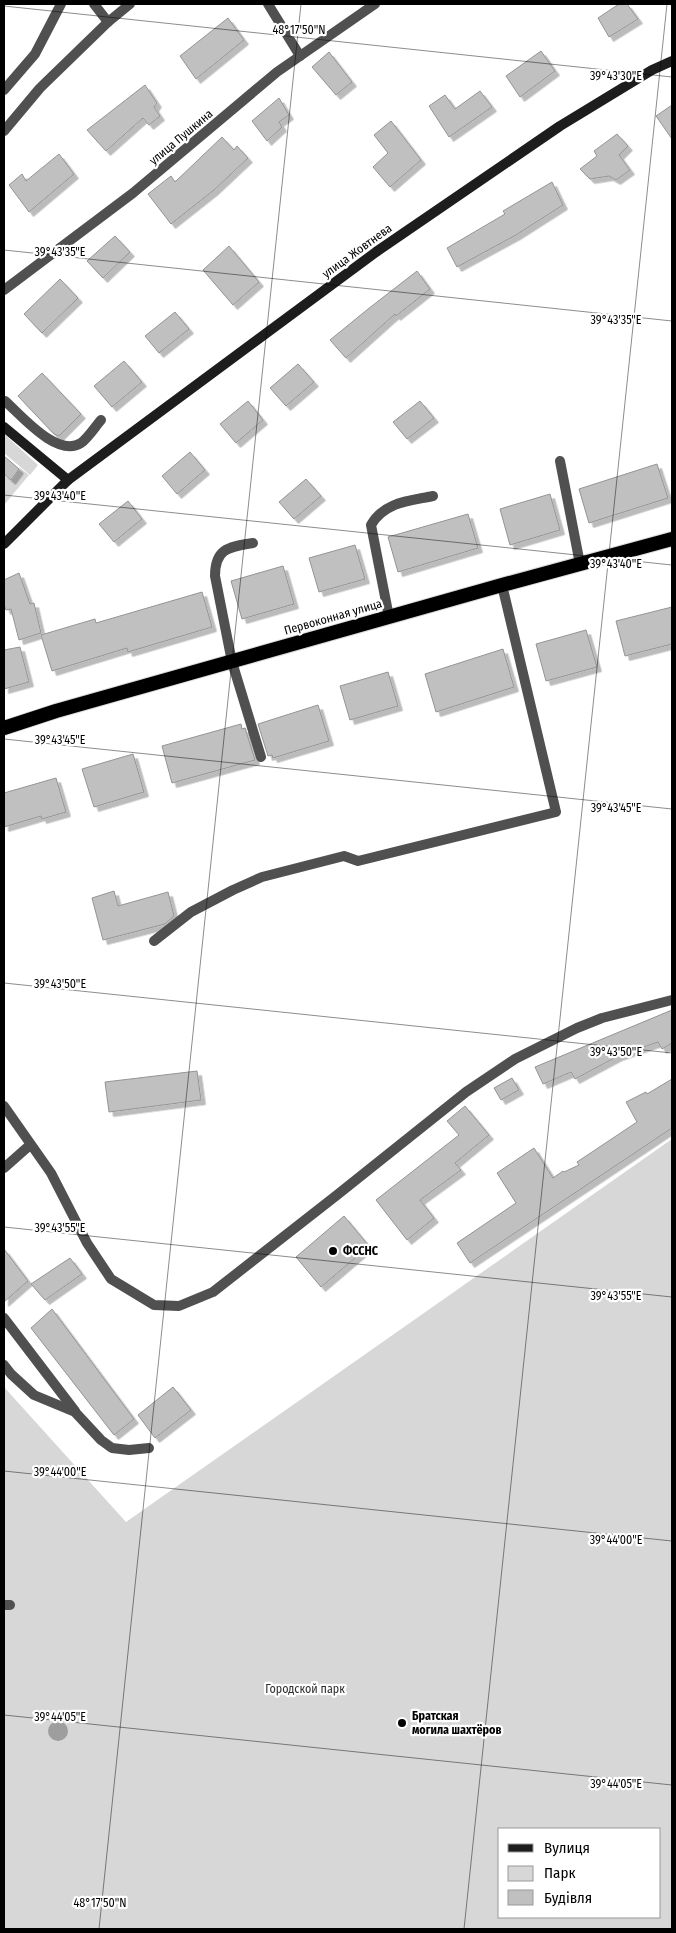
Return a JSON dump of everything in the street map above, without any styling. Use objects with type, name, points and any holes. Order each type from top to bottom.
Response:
[{"type":"highway","name":"Первоконная улица","points":[[4,728],[502,585],[672,539]]},
{"type":"main road","name":"улица Жовтнева","points":[[4,544],[68,480],[376,252],[560,126],[652,70],[672,61]]},
{"type":"main road","points":[[4,427],[68,480]]},
{"type":"street","points":[[4,90],[35,54],[61,4]]},
{"type":"street","points":[[94,4],[108,22]]},
{"type":"street","points":[[4,131],[40,88],[108,22],[130,4]]},
{"type":"street","points":[[268,4],[300,56]]},
{"type":"street","name":"улица Пушкина","points":[[4,290],[133,193],[277,72],[376,4]]},
{"type":"street","points":[[4,401],[53,443],[68,448],[81,443],[101,420]]},
{"type":"street","points":[[560,461],[580,564]]},
{"type":"street","points":[[389,617],[371,525],[377,515],[395,504],[433,496]]},
{"type":"street","points":[[253,543],[232,547],[220,552],[215,564],[215,576],[232,662],[261,757]]},
{"type":"street","points":[[154,941],[191,912],[233,890],[262,878],[344,856],[358,861],[556,812],[502,585]]},
{"type":"street","points":[[4,1106],[51,1173],[87,1243],[111,1280],[154,1305],[179,1306],[213,1292],[466,1092],[515,1059],[577,1028],[602,1018],[672,1000]]},
{"type":"street","points":[[4,1168],[30,1145]]},
{"type":"street","points":[[4,1318],[75,1412],[101,1440],[112,1448],[129,1450],[149,1448]]},
{"type":"street","points":[[4,1365],[34,1395],[75,1412]]},
{"type":"green space","points":[[4,434],[38,465],[30,475],[4,453]]},
{"type":"green space","points":[[20,468],[29,475],[4,505],[4,475],[11,481]]},
{"type":"green space","name":"Городской парк","points":[[672,1139],[672,1929],[4,1929],[4,1387],[126,1522]]},
{"type":"shaded area","points":[[58,1721],[65,1724],[68,1731],[65,1738],[58,1741],[51,1738],[48,1731],[51,1724]]},
{"type":"building","points":[[619,4],[627,4],[638,19],[609,37],[598,18]]},
{"type":"building","points":[[228,18],[244,40],[196,79],[180,56]]},
{"type":"building","points":[[541,51],[555,71],[520,97],[506,76]]},
{"type":"building","points":[[329,52],[352,82],[336,95],[312,67]]},
{"type":"building","points":[[145,85],[157,103],[154,107],[160,116],[149,125],[143,118],[106,151],[87,130]]},
{"type":"building","points":[[480,91],[492,107],[449,137],[429,106],[445,95],[455,109]]},
{"type":"building","points":[[279,98],[289,115],[279,122],[282,127],[267,141],[252,121]]},
{"type":"building","points":[[672,105],[672,139],[656,116]]},
{"type":"building","points":[[391,121],[421,160],[390,187],[373,167],[388,153],[374,135]]},
{"type":"building","points":[[617,134],[628,146],[619,155],[630,170],[616,180],[609,176],[590,179],[580,169],[597,156],[594,151]]},
{"type":"building","points":[[222,137],[234,150],[237,146],[248,158],[214,190],[171,224],[148,194],[171,176],[175,182]]},
{"type":"building","points":[[59,154],[74,174],[29,212],[9,185],[22,174],[26,181]]},
{"type":"building","points":[[552,182],[563,205],[516,235],[457,267],[447,248],[505,214],[503,211]]},
{"type":"building","points":[[115,236],[130,252],[103,278],[87,261]]},
{"type":"building","points":[[229,246],[259,282],[233,305],[203,270]]},
{"type":"building","points":[[417,271],[430,289],[396,316],[395,314],[346,358],[330,340]]},
{"type":"building","points":[[60,279],[78,298],[42,333],[24,314]]},
{"type":"building","points":[[175,312],[189,329],[159,353],[145,336]]},
{"type":"building","points":[[124,361],[142,382],[112,407],[94,386]]},
{"type":"building","points":[[298,364],[314,382],[286,406],[270,388]]},
{"type":"building","points":[[42,373],[81,414],[59,436],[54,434],[18,396]]},
{"type":"building","points":[[248,401],[263,420],[236,443],[220,424]]},
{"type":"building","points":[[420,401],[434,418],[407,439],[393,422]]},
{"type":"building","points":[[190,452],[205,470],[177,494],[162,476]]},
{"type":"building","points":[[4,456],[19,469],[11,480],[4,474]]},
{"type":"building","points":[[657,464],[668,498],[589,523],[579,489]]},
{"type":"building","points":[[306,479],[321,496],[294,519],[279,502]]},
{"type":"building","points":[[550,494],[560,530],[510,545],[500,509]]},
{"type":"building","points":[[128,501],[142,519],[114,542],[99,524]]},
{"type":"building","points":[[468,514],[478,548],[398,572],[388,537]]},
{"type":"building","points":[[355,545],[365,579],[319,592],[309,558]]},
{"type":"building","points":[[283,566],[294,604],[242,619],[231,581]]},
{"type":"building","points":[[19,573],[30,604],[34,603],[41,633],[19,640],[11,609],[6,610],[4,604],[4,580]]},
{"type":"building","points":[[202,592],[212,627],[128,652],[127,648],[52,671],[41,635],[95,619],[96,623]]},
{"type":"building","points":[[672,607],[672,644],[625,656],[616,621]]},
{"type":"building","points":[[586,630],[597,667],[546,681],[536,644]]},
{"type":"building","points":[[20,647],[29,682],[4,689],[4,650]]},
{"type":"building","points":[[503,649],[514,687],[436,712],[425,674]]},
{"type":"building","points":[[388,672],[398,706],[350,720],[340,686]]},
{"type":"building","points":[[318,705],[329,741],[273,758],[272,755],[268,756],[258,724]]},
{"type":"building","points":[[241,724],[242,729],[245,728],[255,760],[172,783],[162,746]]},
{"type":"building","points":[[133,754],[144,792],[94,807],[82,769]]},
{"type":"building","points":[[56,778],[66,812],[42,819],[41,816],[4,827],[4,793]]},
{"type":"building","points":[[114,891],[118,906],[168,892],[174,916],[165,924],[103,940],[92,898]]},
{"type":"building","points":[[672,1010],[672,1043],[662,1049],[658,1042],[618,1056],[575,1079],[571,1072],[543,1084],[535,1067]]},
{"type":"building","points":[[197,1071],[201,1100],[109,1112],[105,1082]]},
{"type":"building","points":[[512,1078],[519,1090],[501,1100],[494,1088]]},
{"type":"building","points":[[672,1079],[672,1128],[470,1263],[457,1243],[516,1203],[497,1173],[534,1148],[553,1178],[563,1171],[579,1165],[577,1162],[637,1122],[626,1102],[646,1092],[647,1094]]},
{"type":"building","points":[[465,1106],[489,1135],[455,1163],[461,1170],[420,1200],[434,1218],[407,1240],[376,1200],[459,1135],[447,1121]]},
{"type":"building","name":"ФССНС","points":[[344,1216],[369,1246],[321,1287],[296,1257]]},
{"type":"building","points":[[4,1249],[28,1281],[4,1302]]},
{"type":"building","points":[[70,1258],[82,1274],[45,1300],[31,1284]]},
{"type":"building","points":[[52,1309],[134,1419],[114,1435],[31,1328]]},
{"type":"building","points":[[173,1387],[191,1410],[155,1438],[138,1415]]},
{"type":"place","name":"ФССНС","points":[[333,1251]]},
{"type":"place","name":"Братская могила шахтёров","points":[[402,1723]]}]
